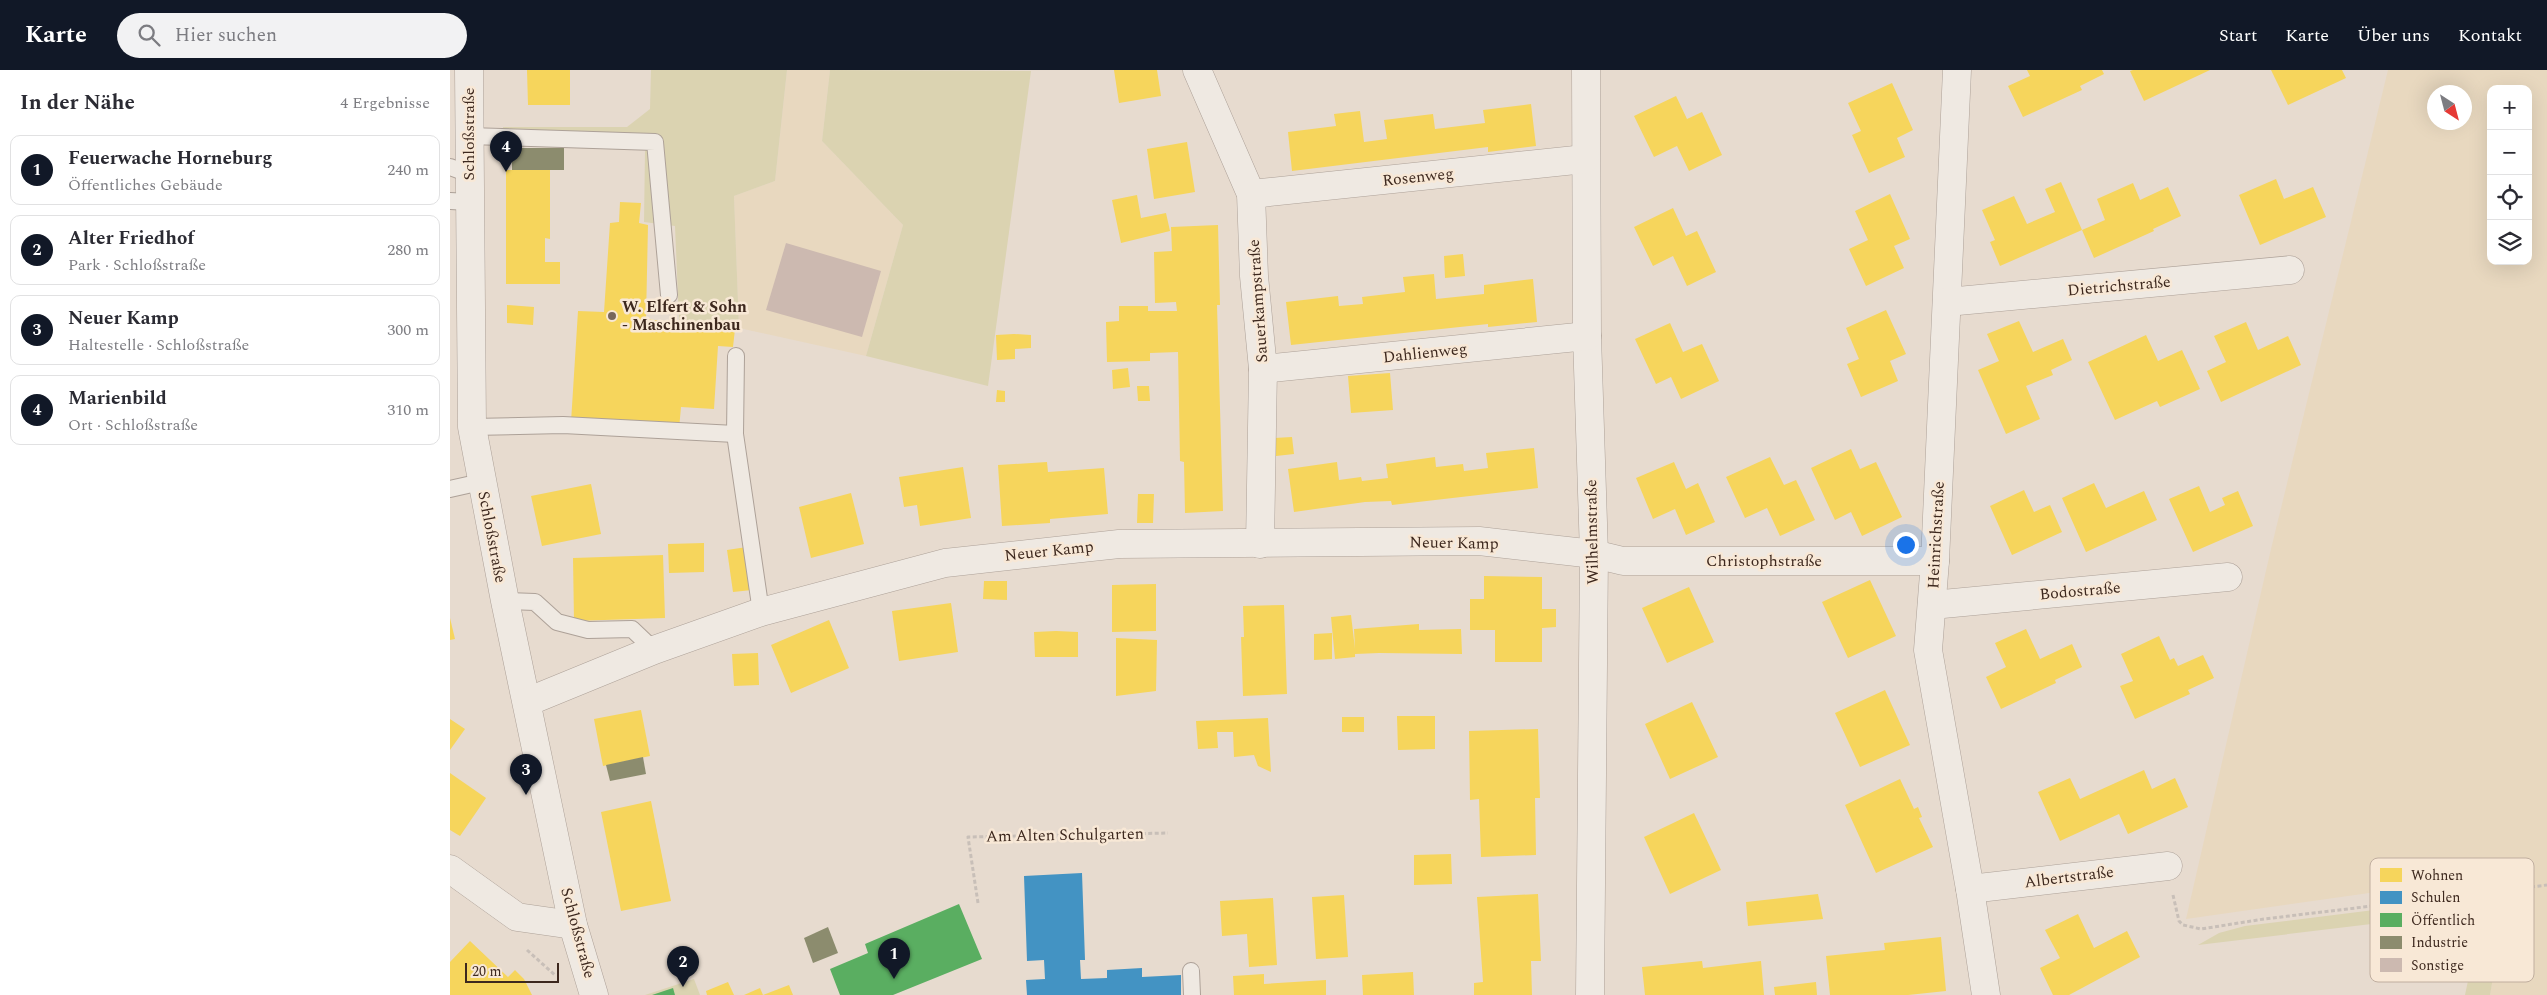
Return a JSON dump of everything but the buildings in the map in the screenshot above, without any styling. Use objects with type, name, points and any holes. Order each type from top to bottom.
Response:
[{"type":"street","name":"Schloßstraße","points":[[469,70],[469,136],[460,171],[460,201],[472,427],[505,601],[573,925],[594,995]]},
{"type":"street","name":"Sauerkampstraße","points":[[1197,70],[1251,194],[1254,276],[1263,369],[1260,544]]},
{"type":"street","name":"Wilhelmstraße","points":[[1586,70],[1587,336],[1594,554],[1590,995]]},
{"type":"street","name":"Heinrichstraße","points":[[1957,70],[1935,561],[1928,650],[1970,889],[1986,995]]},
{"type":"street","name":"Rosenweg","points":[[1251,194],[1585,159]]},
{"type":"street","name":"Dietrichstraße","points":[[1947,302],[2290,270]]},
{"type":"street","name":"Dahlienweg","points":[[1263,369],[1587,336]]},
{"type":"street","name":"Neuer Kamp","points":[[527,702],[654,650],[761,612],[945,563],[1118,544],[1479,541],[1594,554]]},
{"type":"street","name":"Christophstraße","points":[[1594,554],[1623,561],[1935,561]]},
{"type":"street","name":"Bodostraße","points":[[1932,605],[2228,577]]},
{"type":"street","name":"Albertstraße","points":[[1970,889],[2168,866]]},
{"type":"street","points":[[450,869],[517,917],[573,925]]},
{"type":"lane","points":[[469,136],[655,142],[668,295]]},
{"type":"lane","points":[[736,356],[735,434],[761,612]]},
{"type":"lane","points":[[472,427],[563,425],[735,434]]},
{"type":"lane","points":[[450,489],[481,482]]},
{"type":"lane","points":[[505,601],[535,602],[557,622],[588,630],[632,629],[654,650]]},
{"type":"lane","points":[[1191,971],[1192,995]]},
{"type":"path","name":"Am Alten Schulgarten","points":[[978,902],[968,837],[1168,833]]},
{"type":"path","points":[[2168,866],[2179,921],[2183,925],[2201,929],[2370,906]]},
{"type":"path","points":[[2534,887],[2547,885]]},
{"type":"shaded area","points":[[651,70],[787,70],[775,181],[734,196],[739,328],[679,320],[675,226],[644,222],[645,150],[503,146],[503,127],[627,127],[650,109]]},
{"type":"shaded area","points":[[787,70],[830,70],[822,141],[903,225],[866,356],[739,328],[734,196],[775,181]]},
{"type":"shaded area","points":[[830,70],[1031,71],[988,386],[866,356],[903,225],[822,141]]},
{"type":"shaded area","points":[[2388,70],[2547,70],[2547,995],[2490,995],[2492,982],[2534,982],[2534,858],[2370,858],[2370,893],[2186,919],[2271,549]]},
{"type":"shaded area","points":[[2370,910],[2370,924],[2198,945],[2219,933],[2245,926]]},
{"type":"shaded area","points":[[694,979],[700,995],[645,995]]},
{"type":"shaded area","points":[[2468,982],[2492,982],[2490,995],[2465,995]]},
{"type":"place","name":"Marienbild","points":[[506,172]]},
{"type":"place","name":"W. Elfert & Sohn - Maschinenbau","points":[[612,316]]},
{"type":"place","name":"Neuer Kamp","points":[[526,795]]},
{"type":"place","name":"Feuerwache Horneburg","points":[[894,979]]},
{"type":"place","name":"Alter Friedhof","points":[[683,987]]}]
